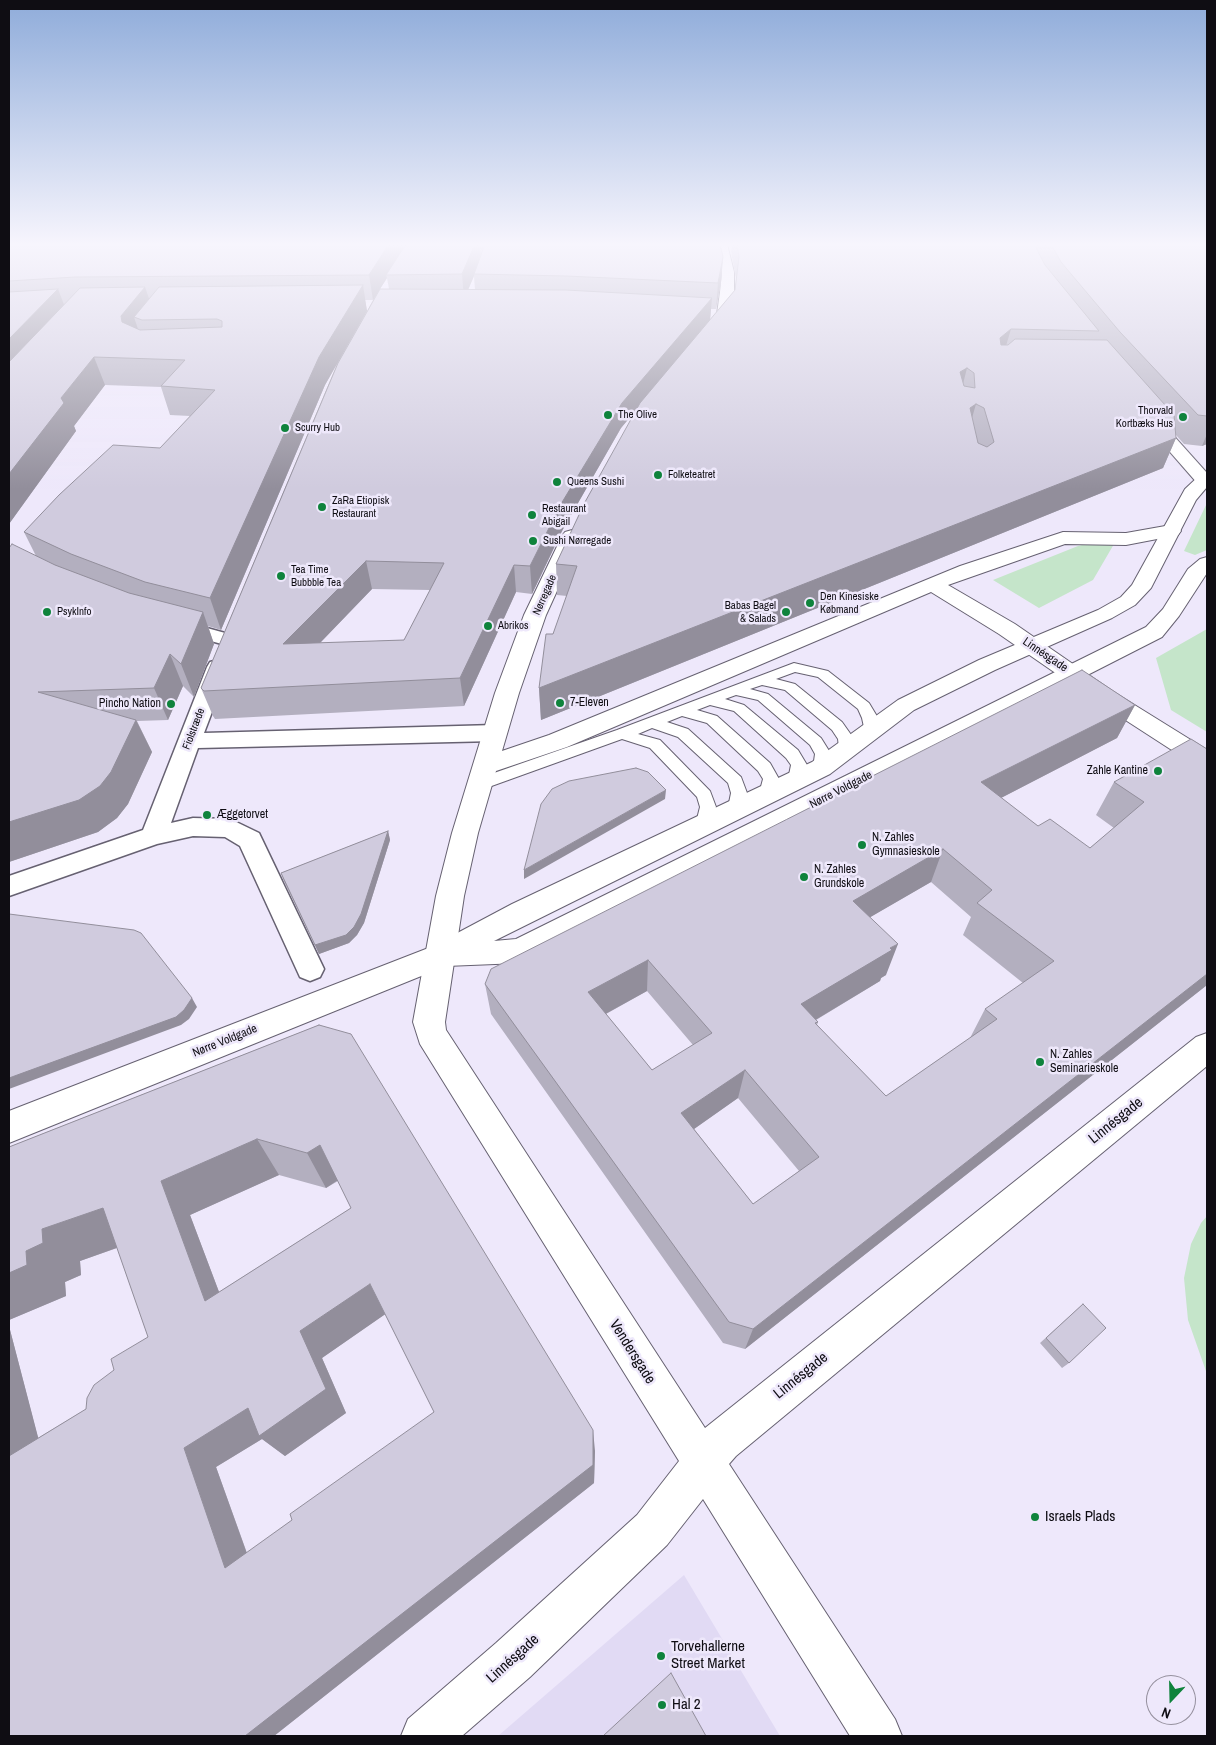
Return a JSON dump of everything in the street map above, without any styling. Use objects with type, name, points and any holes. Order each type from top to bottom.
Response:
[{"type":"street","points":[[697,347],[710,325]]},
{"type":"street","points":[[1138,405],[1205,479]]},
{"type":"street","name":"Nørre Voldgade","points":[[9,1127],[440,955],[522,912],[821,768],[906,705],[1128,602],[1141,588],[1187,500],[1205,479]]},
{"type":"street","name":"Nørregade","points":[[440,955],[450,896],[465,832],[495,733],[535,615],[578,524]]},
{"type":"street","points":[[482,775],[558,741],[932,584],[1063,538],[1126,539],[1171,531]]},
{"type":"street","name":"Nørre Voldgade","points":[[440,955],[520,950],[1072,674],[1154,632],[1172,612],[1195,574],[1207,563]]},
{"type":"street","name":"Linnésgade","points":[[932,584],[1032,646],[1072,674],[1207,760]]},
{"type":"street","name":"Fiolstræde","points":[[153,836],[232,631],[159,621]]},
{"type":"street","points":[[190,741],[495,733]]},
{"type":"street","points":[[9,886],[153,836],[193,827],[230,828],[250,840],[310,969]]},
{"type":"street","name":"Vendersgade","points":[[440,955],[429,1022],[431,1034],[703,1464],[878,1736]]},
{"type":"street","name":"Linnésgade","points":[[425,1736],[513,1660],[652,1530],[721,1441],[1207,1047]]},
{"type":"lane","points":[[482,775],[622,734],[794,667],[823,674],[864,706],[870,718],[871,732]]},
{"type":"lane","points":[[761,680],[790,687],[837,726],[846,739],[846,751]]},
{"type":"lane","points":[[735,690],[763,697],[816,742],[823,754],[821,768]]},
{"type":"lane","points":[[709,700],[739,708],[792,754],[799,765],[796,780]]},
{"type":"lane","points":[[681,711],[712,719],[764,767],[771,779],[767,794]]},
{"type":"lane","points":[[651,722],[683,733],[735,781],[740,793],[736,808]]},
{"type":"lane","points":[[622,734],[655,744],[704,795],[708,807],[704,823]]},
{"type":"shaded area","name":"Torvehallerne Street Market","points":[[684,1575],[780,1736],[498,1736]]},
{"type":"green space","points":[[1207,503],[1207,550],[1195,555],[1184,551]]},
{"type":"green space","points":[[1093,542],[1114,544],[1093,580],[1039,608],[993,580],[1078,546]]},
{"type":"green space","points":[[1207,629],[1207,732],[1171,710],[1156,658]]},
{"type":"green space","points":[[1207,1216],[1207,1374],[1188,1320],[1184,1278],[1191,1244],[1201,1223]]},
{"type":"building","points":[[9,325],[22,325],[9,339]]},
{"type":"building","points":[[44,325],[130,325],[140,330],[222,327],[222,325],[338,325],[319,357],[210,598],[145,582],[71,554],[24,532],[59,495],[113,445],[160,448],[215,390],[161,386],[185,360],[94,357],[61,398],[64,403],[9,474],[9,362]]},
{"type":"building","points":[[359,325],[688,325],[622,403],[561,504],[530,566],[514,565],[460,678],[204,691],[201,688],[338,363]],"holes":[[[366,561],[444,563],[404,640],[283,644]]]},
{"type":"building","points":[[705,325],[1094,325],[1099,331],[1011,329],[1000,338],[1001,345],[1008,345],[1015,339],[1107,340],[1174,415],[1176,438],[539,688],[546,634],[553,634],[577,566],[556,564],[585,502],[640,403]],"holes":[[[967,368],[974,373],[975,388],[964,386],[960,372]],[[976,404],[984,408],[994,442],[987,447],[978,443],[970,408]]]},
{"type":"building","points":[[1114,325],[1207,325],[1207,416],[1198,415]]},
{"type":"building","points":[[12,544],[55,565],[129,593],[203,612],[181,664],[170,654],[154,688],[38,692],[136,720],[111,772],[100,786],[79,800],[9,822],[9,548]]},
{"type":"building","points":[[1082,670],[1135,705],[981,782],[1038,826],[1050,819],[1090,848],[1144,802],[1114,782],[1191,739],[1207,749],[1207,974],[753,1329],[729,1322],[485,984],[491,969]],"holes":[[[943,849],[992,890],[977,903],[1054,961],[985,1009],[997,1019],[886,1096],[815,1023],[818,1022],[801,1004],[892,950],[890,948],[898,944],[853,901]],[[648,960],[712,1033],[652,1070],[588,992]],[[745,1070],[819,1157],[753,1204],[681,1113]]]},
{"type":"building","points":[[636,768],[648,772],[666,790],[524,870],[541,804],[552,789],[569,781]]},
{"type":"building","points":[[388,831],[361,914],[354,927],[346,935],[315,945],[281,873]]},
{"type":"building","points":[[9,914],[134,930],[141,933],[192,998],[184,1010],[176,1017],[9,1078]]},
{"type":"building","points":[[319,1025],[351,1034],[593,1430],[593,1465],[245,1736],[9,1736],[9,1456],[86,1409],[87,1398],[94,1385],[114,1370],[111,1359],[148,1337],[103,1208],[42,1229],[43,1243],[26,1251],[27,1265],[9,1273],[9,1147]],"holes":[[[257,1139],[307,1153],[320,1145],[351,1208],[205,1301],[161,1181]],[[370,1284],[434,1412],[290,1514],[292,1520],[225,1568],[184,1448],[248,1408],[259,1436],[326,1389],[300,1331]]]},
{"type":"building","points":[[1083,1304],[1106,1328],[1069,1363],[1046,1338]]},
{"type":"building","name":"Hal 2","points":[[671,1673],[706,1736],[603,1736]]},
{"type":"place","name":"The Olive","points":[[608,415]]},
{"type":"place","name":"Thorvald Kortbæks Hus","points":[[1183,417]]},
{"type":"place","name":"Scurry Hub","points":[[285,428]]},
{"type":"place","name":"Folketeatret","points":[[658,475]]},
{"type":"place","name":"Queens Sushi","points":[[557,482]]},
{"type":"place","name":"ZaRa Etiopisk Restaurant","points":[[322,507]]},
{"type":"place","name":"Restaurant Abigail","points":[[532,515]]},
{"type":"place","name":"Sushi Nørregade","points":[[533,541]]},
{"type":"place","name":"Tea Time Bubbble Tea","points":[[281,576]]},
{"type":"place","name":"Den Kinesiske Købmand","points":[[810,603]]},
{"type":"place","name":"PsykInfo","points":[[47,612]]},
{"type":"place","name":"Babas Bagel & Salads","points":[[786,612]]},
{"type":"place","name":"Abrikos","points":[[488,626]]},
{"type":"place","name":"7-Eleven","points":[[560,703]]},
{"type":"place","name":"Pincho Nation","points":[[171,704]]},
{"type":"place","name":"Zahle Kantine","points":[[1158,771]]},
{"type":"place","name":"Æggetorvet","points":[[207,815]]},
{"type":"place","name":"N. Zahles Gymnasieskole","points":[[862,845]]},
{"type":"place","name":"N. Zahles Grundskole","points":[[804,877]]},
{"type":"place","name":"N. Zahles Seminarieskole","points":[[1040,1062]]},
{"type":"place","name":"Israels Plads","points":[[1035,1517]]},
{"type":"place","name":"Torvehallerne Street Market","points":[[661,1656]]},
{"type":"place","name":"Hal 2","points":[[662,1705]]}]
